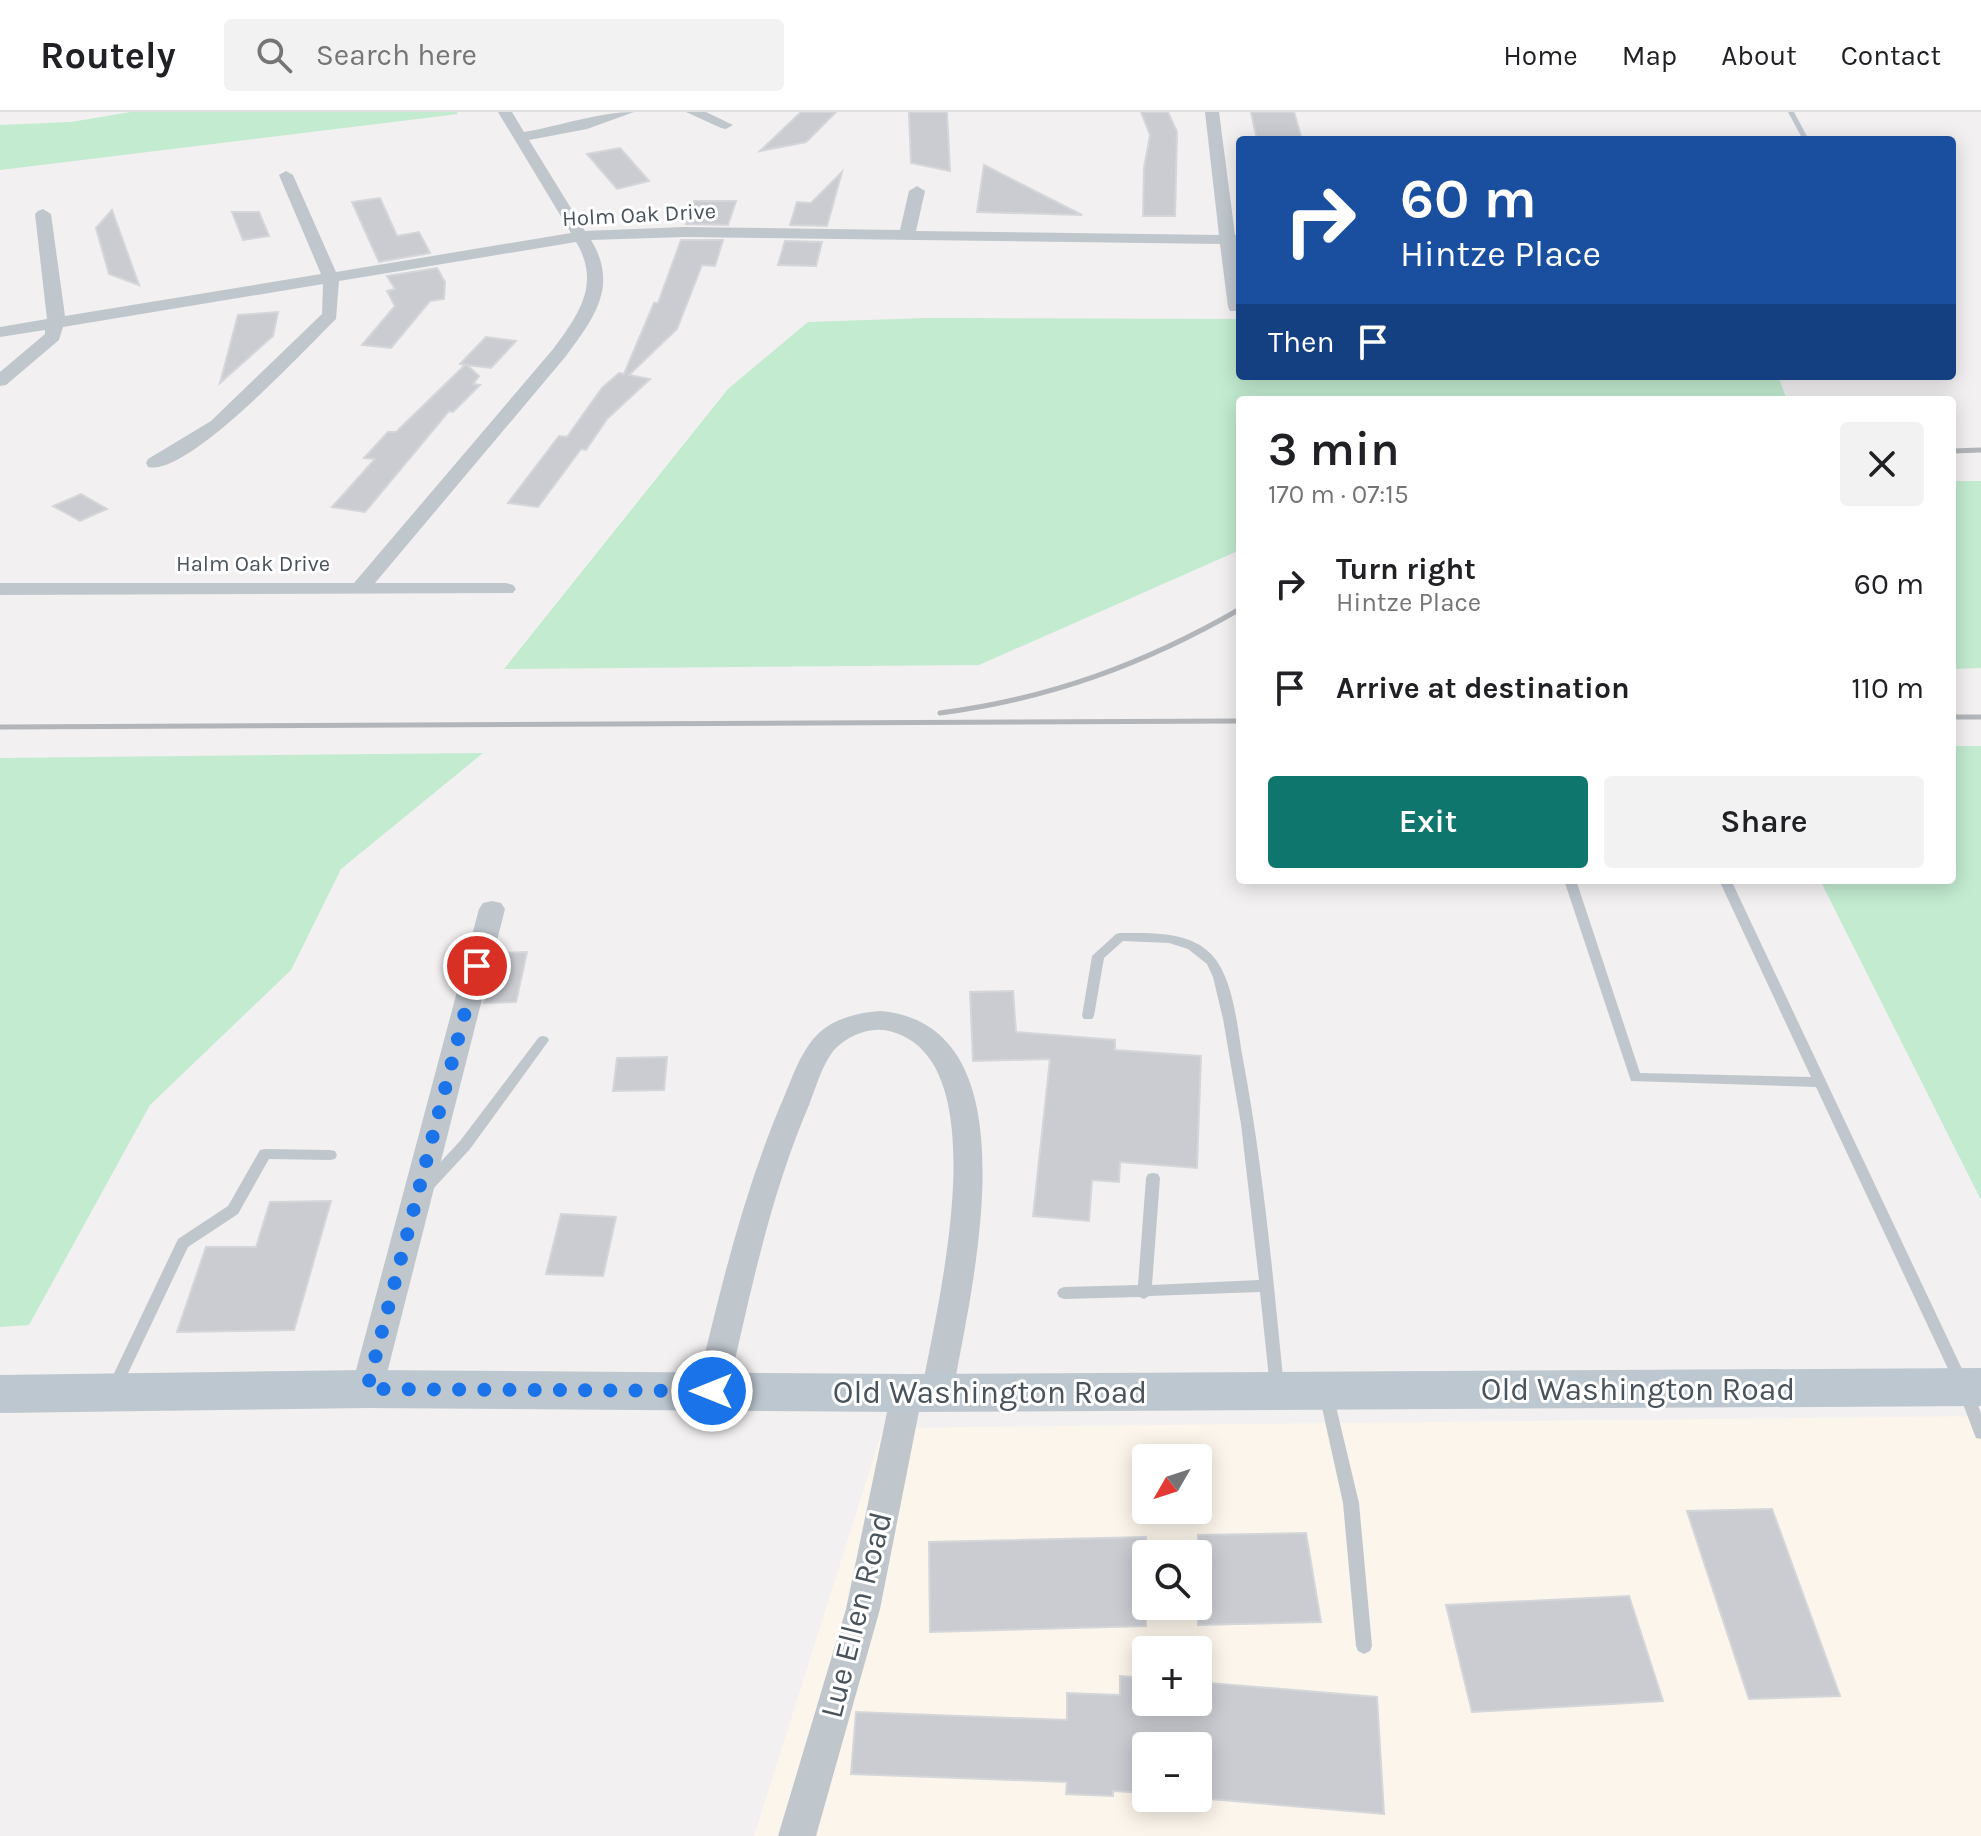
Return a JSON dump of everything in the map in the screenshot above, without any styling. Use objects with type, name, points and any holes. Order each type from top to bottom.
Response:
[{"type":"main road","name":"Old Washington Road","points":[[0,1394],[367,1389],[922,1393],[1972,1388]]},
{"type":"street","points":[[361,587],[560,352],[585,319],[595,295],[597,278],[593,257],[505,112]]},
{"type":"street","points":[[520,137],[582,126],[627,112]]},
{"type":"street","points":[[693,112],[726,125]]},
{"type":"street","points":[[1212,112],[1235,240],[1236,307]]},
{"type":"street","points":[[155,463],[217,425],[330,315],[333,301],[331,278],[286,175]]},
{"type":"street","points":[[907,236],[917,191]]},
{"type":"street","points":[[0,381],[53,336],[57,311],[43,214]]},
{"type":"street","name":"Holm Oak Drive","points":[[0,332],[582,236],[653,232],[1235,240]]},
{"type":"street","name":"Halm Oak Drive","points":[[0,589],[506,589]]},
{"type":"street","points":[[367,1389],[492,909]]},
{"type":"street","name":"Lue Ellen Road","points":[[712,1391],[742,1268],[783,1129],[827,1040],[847,1028],[869,1021],[895,1022],[922,1034],[953,1068],[964,1101],[970,1135],[965,1204],[922,1393],[797,1836]]},
{"type":"lane","points":[[1791,112],[1804,136]]},
{"type":"lane","points":[[1571,884],[1635,1078],[1819,1082]]},
{"type":"lane","points":[[1727,884],[1819,1082],[1972,1388],[1981,1433]]},
{"type":"lane","points":[[1088,1016],[1098,956],[1120,937],[1162,937],[1191,946],[1212,961],[1227,1004],[1249,1117],[1277,1391]]},
{"type":"lane","points":[[417,1196],[465,1145],[543,1040]]},
{"type":"lane","points":[[112,1392],[183,1243],[233,1210],[265,1154],[330,1155]]},
{"type":"lane","points":[[1144,1293],[1153,1178]]},
{"type":"lane","points":[[1064,1293],[1144,1293],[1204,1286],[1266,1286]]},
{"type":"lane","points":[[1326,1391],[1351,1503],[1364,1646]]},
{"type":"shaded area","points":[[1981,1416],[1981,1836],[754,1836],[883,1428]]},
{"type":"green space","points":[[131,112],[458,114],[0,170],[0,125],[71,122]]},
{"type":"green space","points":[[927,318],[1236,319],[1236,380],[1780,380],[1786,396],[1236,396],[1236,552],[979,665],[504,669],[728,389],[808,322]]},
{"type":"green space","points":[[1956,481],[1981,481],[1981,668],[1956,669]]},
{"type":"green space","points":[[1956,746],[1981,746],[1981,1200],[1822,884],[1956,884]]},
{"type":"green space","points":[[483,753],[341,869],[291,970],[150,1105],[29,1325],[0,1327],[0,758]]},
{"type":"building","points":[[801,112],[836,112],[806,142],[760,151]]},
{"type":"building","points":[[909,112],[947,112],[950,171],[911,163]]},
{"type":"building","points":[[1141,112],[1168,112],[1177,132],[1175,216],[1143,216],[1144,168],[1150,135]]},
{"type":"building","points":[[1251,112],[1294,112],[1301,136],[1256,136]]},
{"type":"building","points":[[620,148],[649,181],[617,189],[587,154]]},
{"type":"building","points":[[984,165],[1082,215],[977,212]]},
{"type":"building","points":[[842,172],[827,226],[790,225],[797,202],[811,203]]},
{"type":"building","points":[[380,198],[397,236],[419,232],[430,253],[379,262],[352,202]]},
{"type":"building","points":[[694,201],[736,201],[728,225],[686,224]]},
{"type":"building","points":[[112,210],[139,285],[109,274],[96,228]]},
{"type":"building","points":[[232,212],[259,212],[269,236],[243,240]]},
{"type":"building","points":[[681,240],[723,240],[715,266],[702,265],[677,329],[629,375],[650,379],[607,419],[586,450],[581,449],[538,507],[508,503],[559,436],[567,437],[602,388],[619,373],[624,374],[654,303],[658,303]]},
{"type":"building","points":[[785,241],[822,242],[816,266],[778,265]]},
{"type":"building","points":[[437,268],[445,282],[444,299],[430,301],[391,348],[362,345],[395,306],[387,291],[395,289],[387,276]]},
{"type":"building","points":[[278,312],[273,336],[220,383],[238,315]]},
{"type":"building","points":[[486,337],[516,341],[491,368],[467,365],[479,376],[473,384],[480,385],[453,412],[449,411],[365,512],[332,507],[375,459],[364,458],[388,432],[396,432],[465,365],[460,364]]},
{"type":"building","points":[[81,494],[107,509],[80,521],[53,506]]},
{"type":"building","points":[[527,952],[516,1002],[484,1003],[497,953]]},
{"type":"building","points":[[1013,991],[1016,1032],[1115,1040],[1115,1050],[1201,1056],[1197,1168],[1120,1162],[1119,1182],[1092,1180],[1089,1221],[1033,1216],[1050,1059],[973,1061],[970,992]]},
{"type":"building","points":[[667,1057],[664,1090],[613,1091],[617,1058]]},
{"type":"building","points":[[331,1201],[294,1330],[177,1332],[206,1247],[256,1247],[270,1202]]},
{"type":"building","points":[[561,1214],[616,1217],[603,1276],[546,1274]]},
{"type":"building","points":[[1772,1509],[1840,1696],[1749,1699],[1687,1511]]},
{"type":"building","points":[[1306,1533],[1321,1622],[1198,1625],[1198,1620],[1212,1620],[1212,1540],[1198,1540],[1198,1535]]},
{"type":"building","points":[[1146,1537],[1146,1540],[1132,1540],[1132,1620],[1146,1620],[1146,1626],[930,1632],[929,1542]]},
{"type":"building","points":[[1629,1596],[1663,1701],[1472,1712],[1446,1605]]},
{"type":"building","points":[[1120,1676],[1132,1677],[1132,1716],[1212,1716],[1212,1683],[1377,1697],[1384,1814],[1212,1799],[1212,1732],[1132,1732],[1132,1792],[1113,1791],[1113,1796],[1066,1794],[1067,1782],[851,1774],[856,1712],[1067,1720],[1067,1693],[1120,1695]]},
{"type":"railway","points":[[1956,451],[1981,450]]},
{"type":"railway","points":[[940,713],[1020,699],[1095,676],[1168,646],[1236,611]]},
{"type":"railway","points":[[1956,717],[1981,717]]},
{"type":"railway","points":[[0,727],[1236,721]]},
{"type":"route","points":[[477,966],[367,1389],[712,1391]]}]
